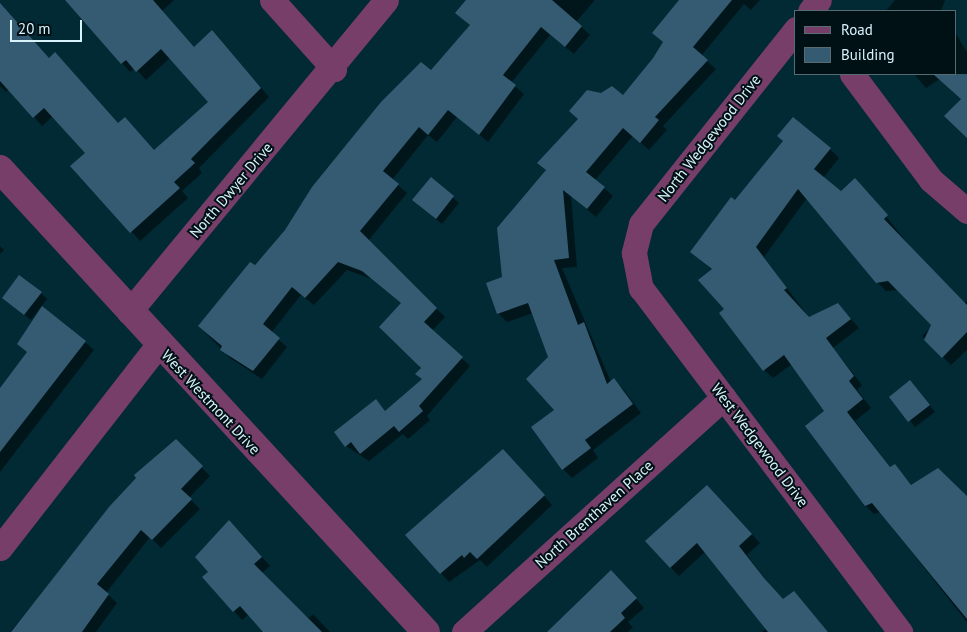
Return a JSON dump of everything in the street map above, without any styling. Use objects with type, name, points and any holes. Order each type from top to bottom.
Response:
[{"type":"street","points":[[272,0],[334,69]]},
{"type":"street","name":"North Dwyer Drive","points":[[129,312],[334,69],[386,0]]},
{"type":"street","name":"North Wedgewood Drive","points":[[634,253],[641,224],[794,32]]},
{"type":"street","points":[[853,75],[932,180],[967,211]]},
{"type":"street","name":"West Westmont Drive","points":[[0,169],[158,345],[426,632]]},
{"type":"street","name":"West Wedgewood Drive","points":[[634,253],[641,288],[900,632]]},
{"type":"street","points":[[0,548],[158,345]]},
{"type":"street","name":"North Brenthaven Place","points":[[464,632],[724,397]]},
{"type":"building","points":[[65,0],[153,0],[194,47],[212,30],[261,88],[191,159],[195,163],[174,182],[180,188],[130,233],[70,166],[85,153],[44,108],[33,118],[0,81],[0,3],[49,58],[55,52],[118,123],[125,117],[154,150],[208,102],[161,49],[136,72],[126,60],[121,64]]},
{"type":"building","points":[[466,0],[552,0],[582,26],[565,47],[541,27],[503,75],[516,85],[479,135],[448,110],[428,135],[419,127],[383,171],[399,184],[360,231],[437,308],[424,322],[463,357],[419,406],[423,411],[399,432],[394,426],[360,454],[351,442],[345,447],[334,432],[376,399],[385,411],[422,379],[415,374],[421,368],[379,327],[401,303],[362,271],[338,262],[305,298],[292,287],[263,324],[280,338],[253,371],[220,350],[222,346],[198,326],[250,262],[255,265],[285,230],[312,187],[381,102],[421,62],[431,70],[470,25],[455,13]]},
{"type":"building","points":[[679,0],[732,0],[693,47],[708,60],[655,117],[659,120],[640,143],[623,128],[586,172],[605,187],[587,209],[563,190],[569,258],[554,260],[578,325],[584,322],[607,384],[614,378],[633,404],[585,440],[591,448],[562,470],[531,427],[554,410],[526,379],[548,357],[528,303],[497,314],[486,283],[502,277],[497,228],[546,170],[537,163],[578,119],[569,111],[587,90],[601,93],[612,86],[623,95],[653,58],[663,42],[652,33]]},
{"type":"building","points":[[967,74],[967,138],[944,116],[961,99],[934,75]]},
{"type":"building","points":[[793,117],[831,148],[814,169],[841,191],[855,178],[888,215],[884,219],[967,305],[967,332],[942,358],[924,340],[931,325],[888,281],[876,283],[798,189],[756,247],[787,288],[784,290],[809,317],[838,303],[851,319],[826,338],[854,376],[849,381],[863,399],[847,412],[890,467],[895,464],[911,485],[938,468],[967,496],[967,619],[872,503],[865,506],[805,426],[824,411],[784,355],[763,371],[719,313],[724,309],[698,280],[712,269],[690,252],[731,197],[735,200],[783,141],[777,136]]},
{"type":"building","points":[[431,177],[454,196],[436,219],[412,200]]},
{"type":"building","points":[[19,275],[42,292],[24,315],[2,298]]},
{"type":"building","points":[[42,306],[86,341],[0,452],[0,388],[27,352],[17,344]]},
{"type":"building","points":[[910,380],[930,405],[908,422],[889,397]]},
{"type":"building","points":[[176,439],[203,466],[181,489],[192,499],[152,540],[141,530],[97,584],[109,594],[82,632],[11,632],[109,507],[136,478],[134,475]]},
{"type":"building","points":[[503,449],[545,495],[477,559],[470,552],[464,558],[462,555],[440,574],[405,535]]},
{"type":"building","points":[[707,485],[752,534],[739,546],[764,578],[783,599],[794,591],[828,632],[768,632],[697,543],[670,568],[645,541]]},
{"type":"building","points":[[229,520],[262,557],[254,564],[322,632],[263,632],[240,606],[233,612],[202,577],[208,572],[195,557]]},
{"type":"building","points":[[611,570],[637,598],[621,613],[625,618],[610,632],[547,632]]}]
